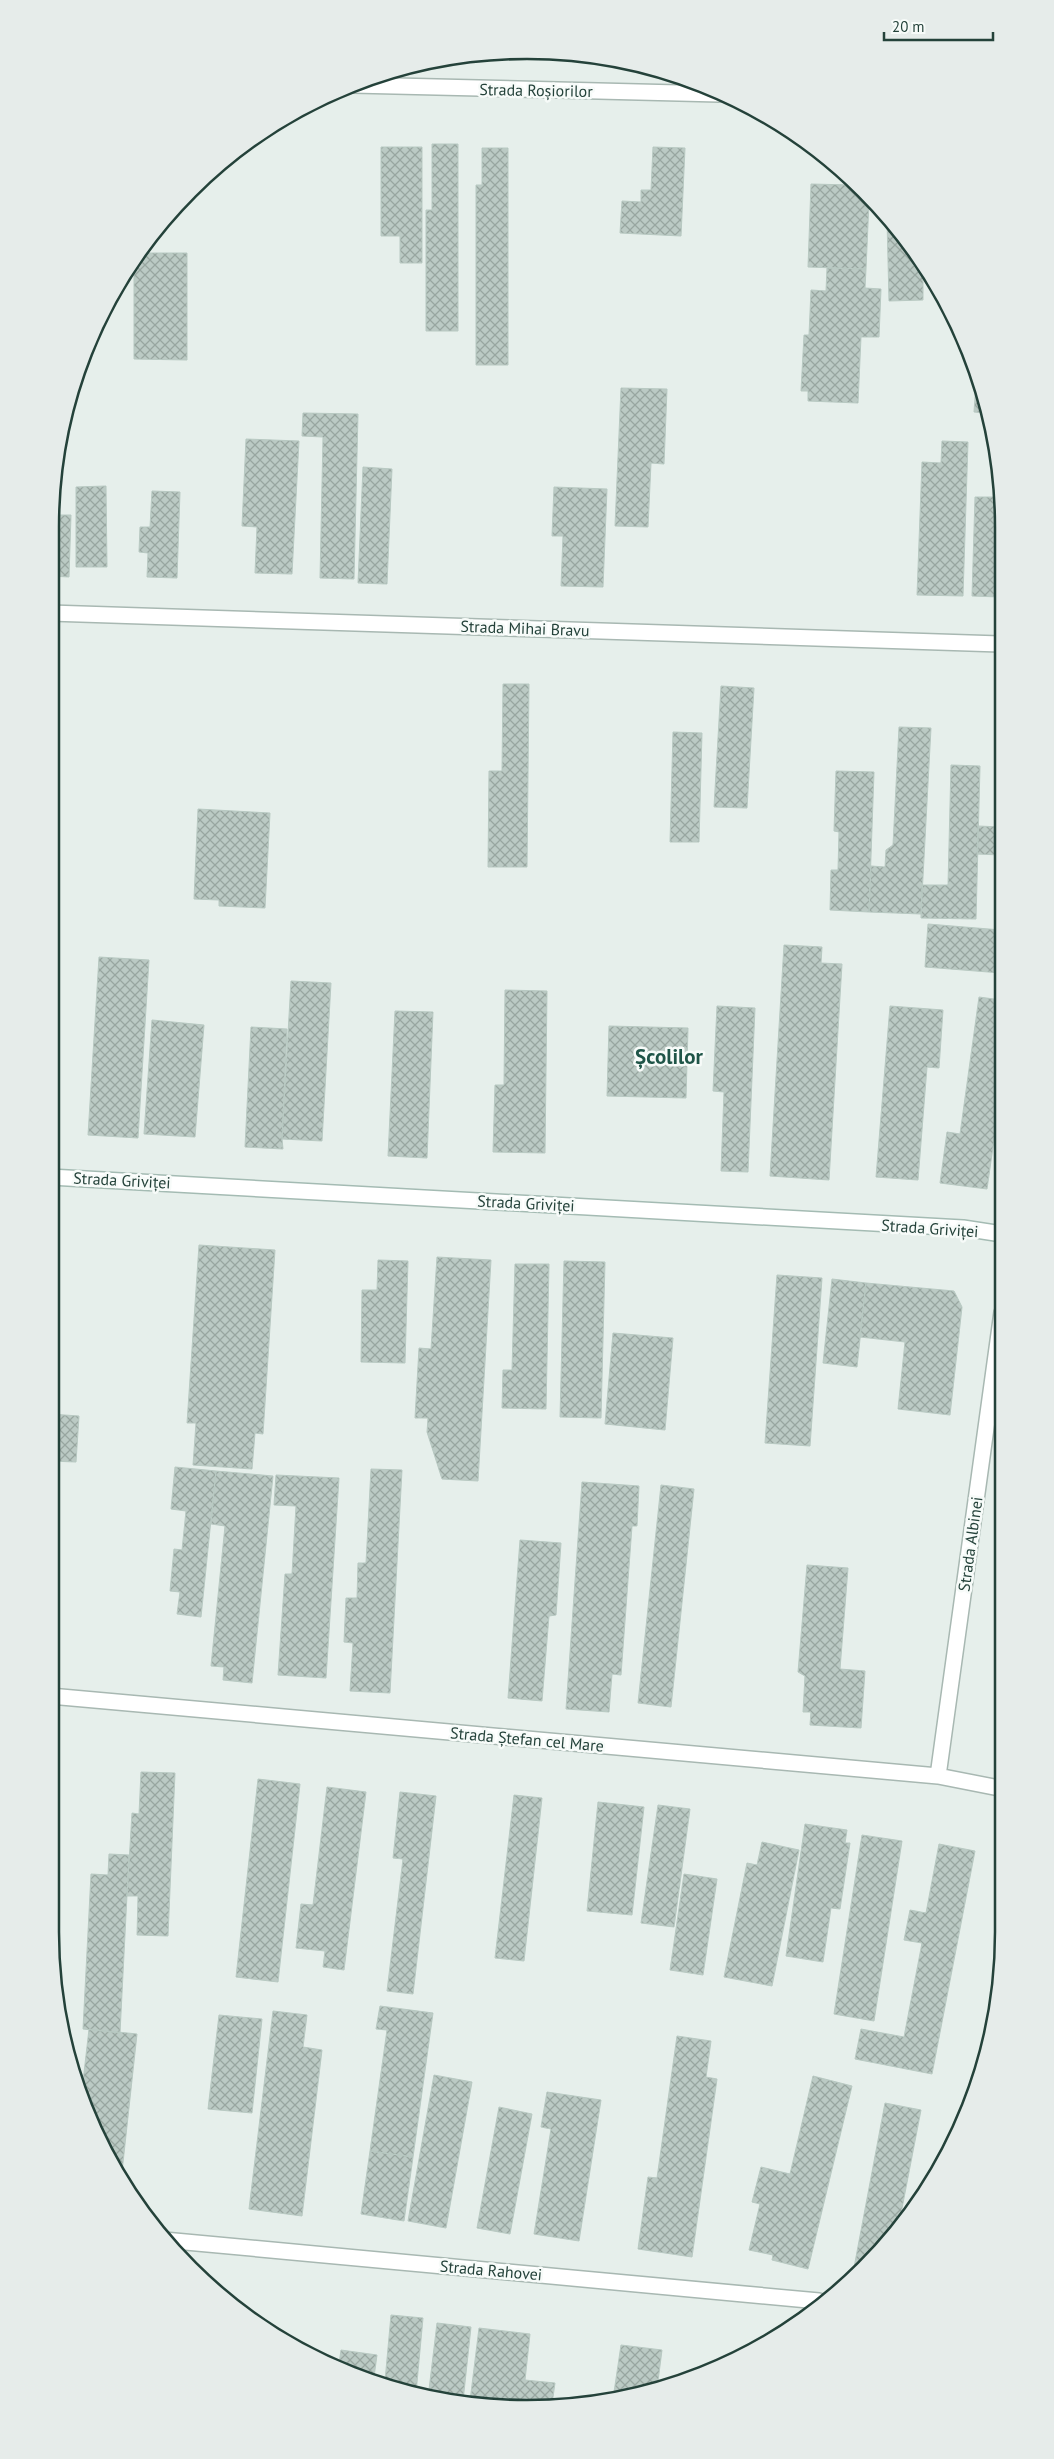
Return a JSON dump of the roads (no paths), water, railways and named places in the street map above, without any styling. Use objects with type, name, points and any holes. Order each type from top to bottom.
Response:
[{"type":"street","name":"Strada Roșiorilor","points":[[372,85],[705,94]]},
{"type":"street","name":"Strada Mihai Bravu","points":[[59,613],[995,644]]},
{"type":"street","name":"Strada Griviței","points":[[59,1177],[943,1227],[995,1233]]},
{"type":"street","name":"Strada Albinei","points":[[938,1776],[995,1363]]},
{"type":"street","name":"Strada Ștefan cel Mare","points":[[59,1697],[938,1776],[995,1788]]},
{"type":"street","name":"Strada Rahovei","points":[[175,2241],[815,2301]]},
{"type":"district","name":"Școlilor","points":[[669,1056]]}]
